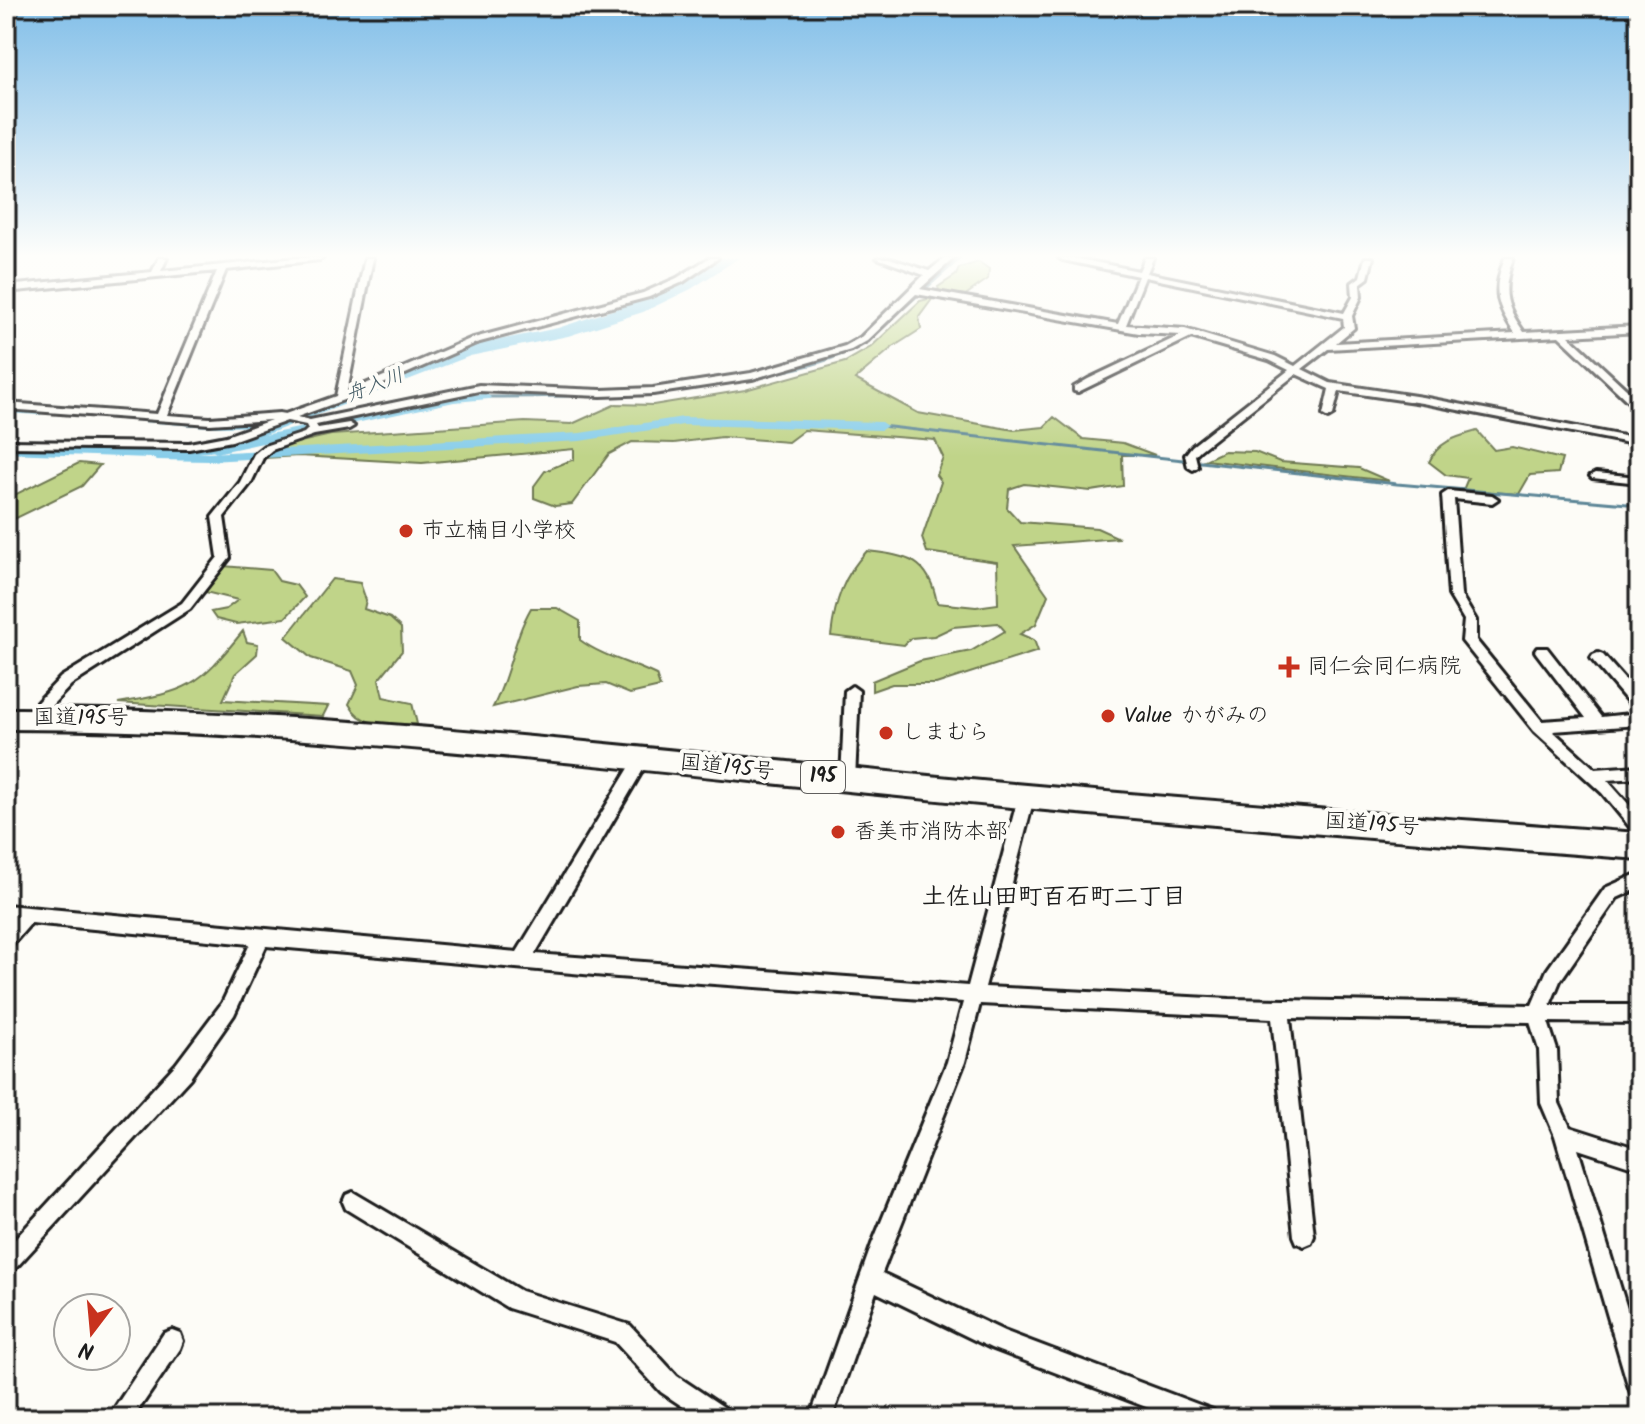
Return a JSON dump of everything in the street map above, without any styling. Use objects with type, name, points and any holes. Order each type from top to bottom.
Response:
[{"type":"highway","name":"国道195号","points":[[19,718],[110,716],[233,723],[642,759],[1026,798],[1639,846]]},
{"type":"street","points":[[161,418],[199,324]]},
{"type":"street","points":[[341,397],[356,324]]},
{"type":"street","points":[[6,444],[189,446],[228,439],[291,419],[492,334],[530,324]]},
{"type":"street","points":[[19,718],[66,681],[175,614],[195,596],[224,558],[218,517],[245,483],[261,453],[311,427],[479,388],[601,393],[653,391],[752,376],[848,348],[880,324]]},
{"type":"street","points":[[1106,324],[1190,334],[1297,368],[1335,387],[1639,442]]},
{"type":"street","points":[[1193,457],[1194,442],[1199,434],[1260,397],[1328,346],[1349,328],[1348,324]]},
{"type":"street","points":[[1514,324],[1522,336]]},
{"type":"street","points":[[1328,346],[1639,329]]},
{"type":"street","points":[[1561,333],[1639,406]]},
{"type":"street","points":[[1078,389],[1102,374],[1190,334]]},
{"type":"street","points":[[1328,415],[1335,387]]},
{"type":"street","points":[[6,406],[210,421],[291,419],[311,427],[349,426]]},
{"type":"street","points":[[1596,476],[1639,480]]},
{"type":"street","points":[[1492,499],[1448,495],[1455,595],[1470,620],[1469,641],[1539,727],[1639,827]]},
{"type":"street","points":[[1542,651],[1597,722]]},
{"type":"street","points":[[1598,658],[1639,705]]},
{"type":"street","points":[[848,780],[852,691]]},
{"type":"street","points":[[1539,727],[1639,719]]},
{"type":"street","points":[[521,961],[642,759]]},
{"type":"street","points":[[1590,775],[1639,772]]},
{"type":"street","points":[[821,1418],[871,1279],[956,1062],[1026,798]]},
{"type":"street","points":[[1639,880],[1611,893],[1553,976],[1537,1015],[1548,1050],[1550,1103],[1564,1135],[1639,1385]]},
{"type":"street","points":[[6,913],[521,961],[974,997],[1280,1011],[1639,1014]]},
{"type":"street","points":[[6,939],[27,915]]},
{"type":"street","points":[[6,1264],[183,1071],[228,1009],[261,938]]},
{"type":"street","points":[[1280,1011],[1304,1236]]},
{"type":"street","points":[[1564,1135],[1639,1159]]},
{"type":"street","points":[[353,1202],[516,1300],[622,1333],[669,1384],[720,1418]]},
{"type":"street","points":[[871,1279],[999,1340],[1205,1418]]},
{"type":"street","points":[[119,1418],[172,1341]]},
{"type":"green space","points":[[895,324],[920,324],[921,329],[893,347],[855,379],[918,413],[1014,430],[1044,427],[1054,417],[1083,439],[1123,443],[1155,455],[1122,455],[1123,486],[1091,491],[1024,484],[1009,489],[1007,508],[1020,522],[1097,528],[1119,538],[1014,546],[1048,595],[1036,624],[1020,634],[1034,640],[1038,651],[936,684],[892,684],[872,691],[872,681],[920,661],[971,651],[1005,631],[998,623],[953,627],[934,636],[911,638],[904,645],[831,636],[842,590],[867,551],[914,562],[928,577],[937,603],[976,607],[998,604],[997,562],[927,552],[922,538],[941,482],[936,475],[943,457],[935,440],[804,430],[788,442],[722,437],[674,443],[632,442],[609,454],[572,504],[555,506],[534,498],[534,486],[545,471],[574,459],[574,449],[422,463],[299,456],[263,458],[274,448],[331,435],[525,422],[572,424],[616,404],[653,405],[745,390],[845,362],[871,347]]},
{"type":"green space","points":[[1477,431],[1494,450],[1512,447],[1562,459],[1558,473],[1530,475],[1519,494],[1463,490],[1468,478],[1446,475],[1429,462],[1443,445]]},
{"type":"green space","points":[[1224,451],[1255,452],[1280,462],[1359,468],[1389,481],[1205,460]]},
{"type":"green space","points":[[79,463],[100,465],[82,486],[6,523],[6,499]]},
{"type":"green space","points":[[223,566],[271,570],[279,581],[296,585],[305,597],[285,618],[236,624],[216,619],[211,612],[226,609],[238,600],[201,591]]},
{"type":"green space","points":[[332,579],[360,583],[366,600],[364,609],[390,618],[401,628],[402,651],[379,679],[383,697],[412,703],[417,724],[387,725],[362,718],[349,704],[358,685],[352,671],[311,658],[286,637]]},
{"type":"green space","points":[[531,608],[557,608],[580,621],[580,640],[598,651],[656,675],[660,687],[630,694],[606,684],[578,686],[493,707]]},
{"type":"green space","points":[[243,631],[247,642],[258,644],[257,654],[235,674],[223,700],[328,706],[323,716],[118,703],[161,695],[190,684],[214,665]]},
{"type":"waterway","name":"舟入川","points":[[6,447],[151,452],[219,446],[465,352],[586,324]]},
{"type":"waterway","points":[[867,340],[885,324]]},
{"type":"waterway","points":[[485,397],[589,395],[693,387],[799,368],[860,345]]},
{"type":"waterway","points":[[216,449],[454,399],[485,397]]},
{"type":"waterway","points":[[6,410],[40,411]]},
{"type":"waterway","points":[[147,419],[208,423],[286,422]]},
{"type":"waterway","points":[[151,452],[156,456],[209,457],[515,441],[580,437],[683,421],[881,426]]},
{"type":"waterway","points":[[881,426],[1397,484],[1639,505]]},
{"type":"place","name":"市立楠目小学校","points":[[406,531]]},
{"type":"place","name":"同仁会同仁病院","points":[[1289,667]]},
{"type":"place","name":"Value かがみの","points":[[1108,716]]},
{"type":"place","name":"しまむら","points":[[886,733]]},
{"type":"place","name":"香美市消防本部","points":[[838,832]]},
{"type":"district","name":"土佐山田町百石町二丁目","points":[[1054,897]]}]
